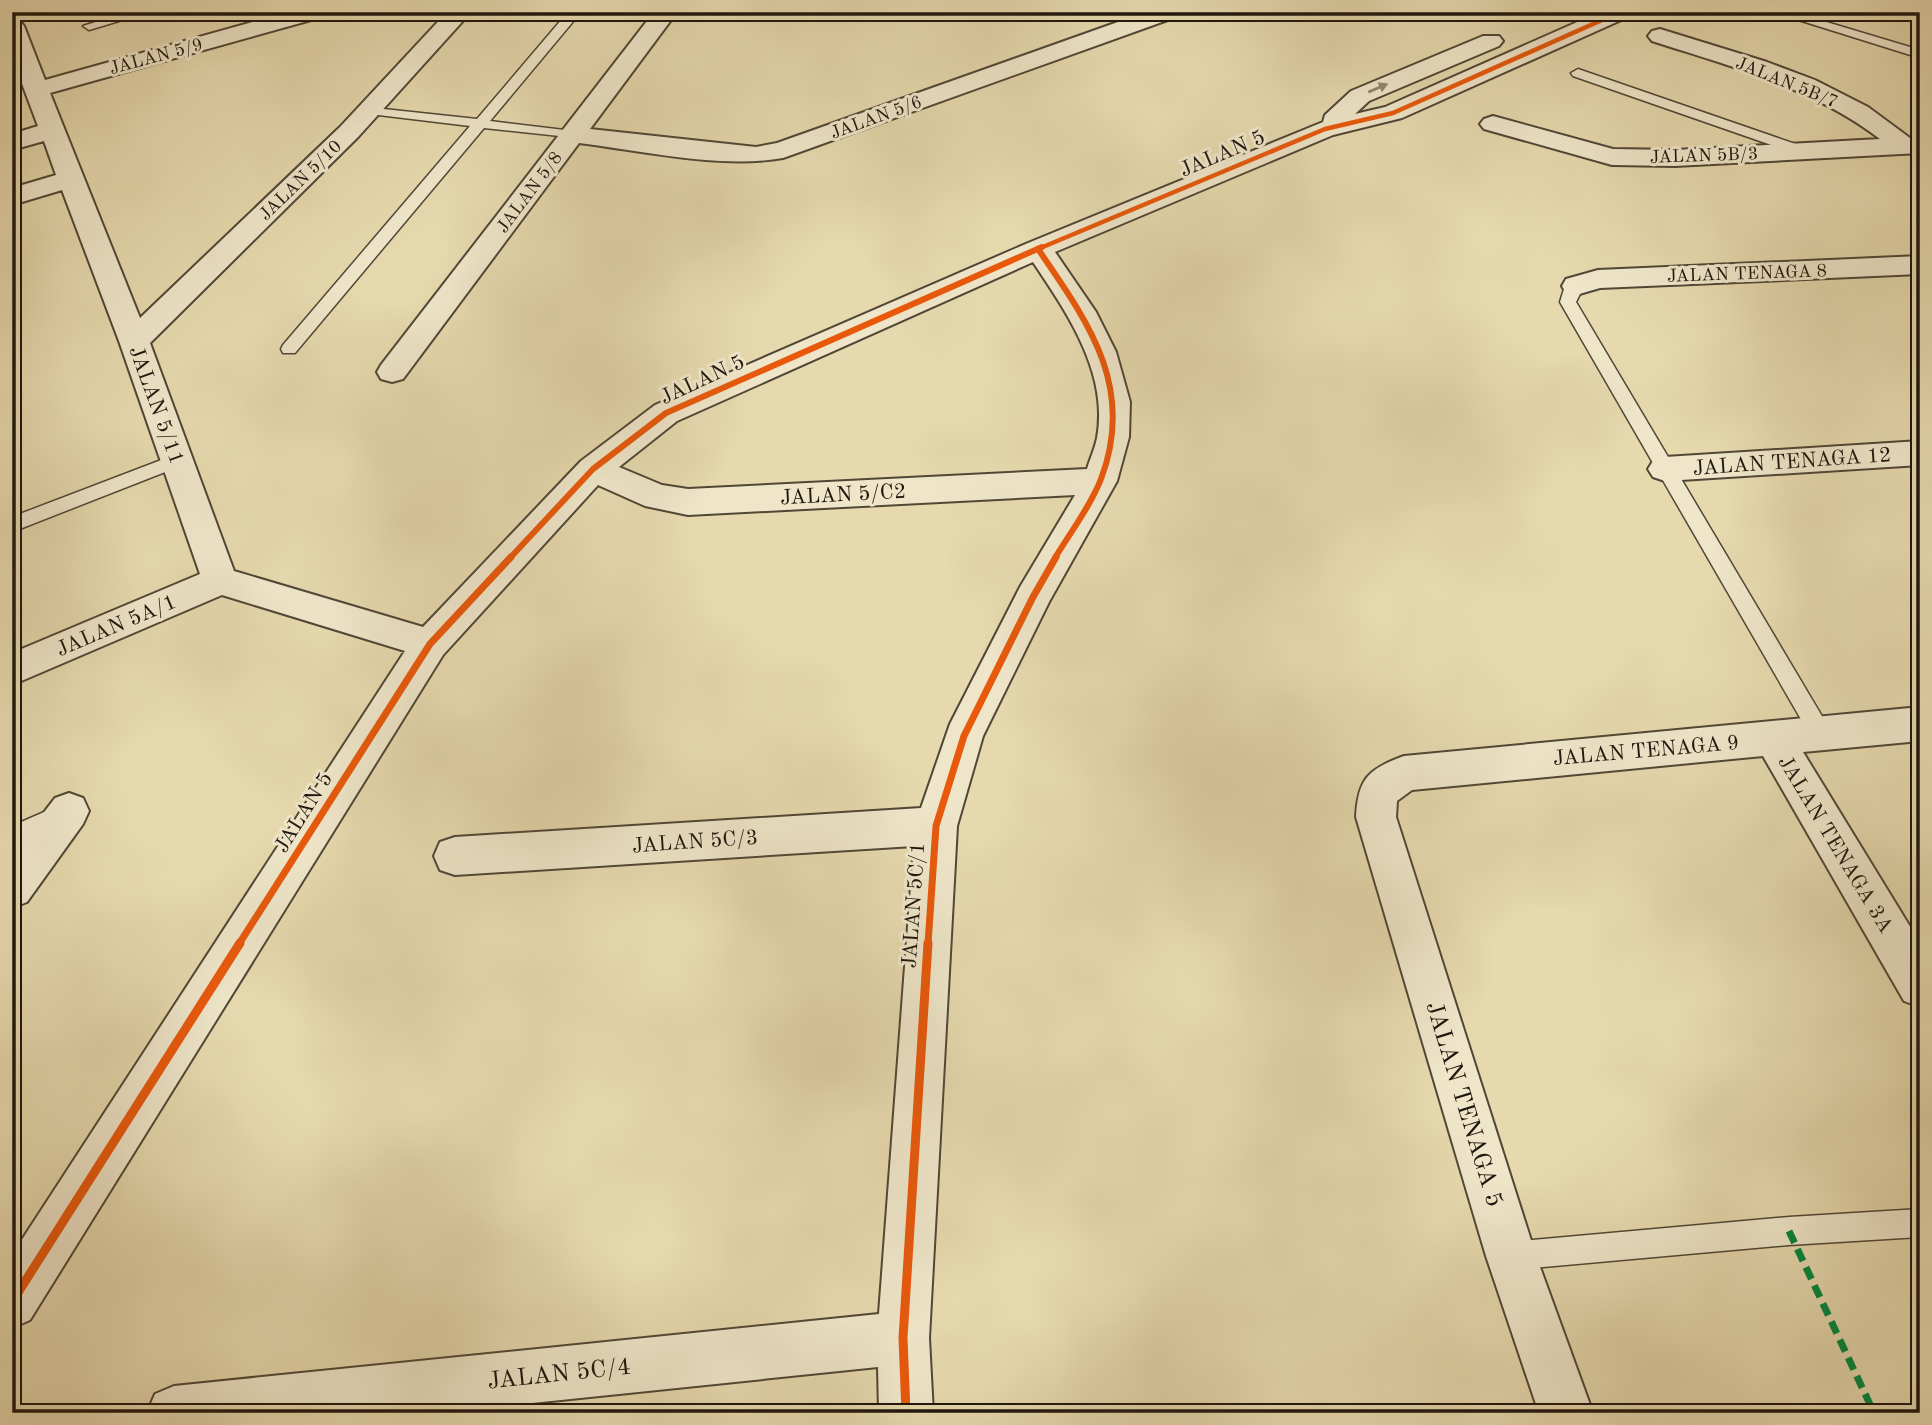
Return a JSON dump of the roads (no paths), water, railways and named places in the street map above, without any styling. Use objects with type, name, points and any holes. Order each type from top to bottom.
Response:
[{"type":"street","name":"JALAN 5/9","points":[[37,89],[314,12]]},
{"type":"street","name":"JALAN 5/10","points":[[134,341],[370,110],[460,12]]},
{"type":"street","name":"JALAN 5/8","points":[[392,372],[666,12]]},
{"type":"street","name":"JALAN 5/6","points":[[573,135],[730,154],[756,155],[783,150],[1168,12]]},
{"type":"street","name":"JALAN 5","points":[[12,1302],[430,644],[593,470],[666,413],[1038,249],[1325,129],[1393,113],[1620,12]]},
{"type":"street","name":"JALAN 5/11","points":[[12,26],[134,341],[220,581]]},
{"type":"street","name":"JALAN 5","points":[[1325,129],[1360,96],[1511,33]]},
{"type":"street","name":"JALAN 5B/7","points":[[1660,36],[1819,91],[1853,108],[1912,146]]},
{"type":"street","name":"JALAN 5B/3","points":[[1493,124],[1612,158],[1675,159],[1912,146]]},
{"type":"street","points":[[12,142],[53,130]]},
{"type":"street","points":[[12,197],[70,179]]},
{"type":"street","name":"JALAN 5C/1","points":[[906,1413],[903,1338],[936,825],[964,736],[1033,597],[1100,481],[1113,437],[1114,402],[1101,352],[1081,312],[1038,249]]},
{"type":"street","name":"JALAN TENAGA 8","points":[[1576,286],[1598,279],[1920,265]]},
{"type":"street","name":"JALAN TENAGA 12","points":[[1665,470],[1920,453]]},
{"type":"street","name":"JALAN 5/C2","points":[[593,470],[657,497],[688,502],[1100,481]]},
{"type":"street","points":[[220,581],[430,644]]},
{"type":"street","name":"JALAN 5A/1","points":[[12,670],[220,581]]},
{"type":"street","name":"JALAN TENAGA 9","points":[[1377,792],[1404,773],[1920,724]]},
{"type":"street","name":"JALAN TENAGA 3A","points":[[1773,738],[1920,985]]},
{"type":"street","name":"JALAN TENAGA 5","points":[[1377,792],[1377,817],[1511,1256],[1566,1413]]},
{"type":"street","points":[[12,888],[68,811]]},
{"type":"street","name":"JALAN 5C/3","points":[[454,856],[936,825]]},
{"type":"street","name":"JALAN 5C/4","points":[[174,1413],[903,1338]]},
{"type":"lane","points":[[89,26],[142,12]]},
{"type":"lane","points":[[289,349],[575,12]]},
{"type":"lane","points":[[1779,12],[1920,54]]},
{"type":"lane","points":[[1578,73],[1802,151]]},
{"type":"lane","points":[[370,110],[573,135]]},
{"type":"lane","points":[[1576,286],[1570,293],[1568,302],[1821,734]]},
{"type":"lane","points":[[12,525],[177,460]]},
{"type":"lane","points":[[12,837],[68,811]]},
{"type":"lane","points":[[1511,1256],[1789,1231],[1920,1223]]}]
